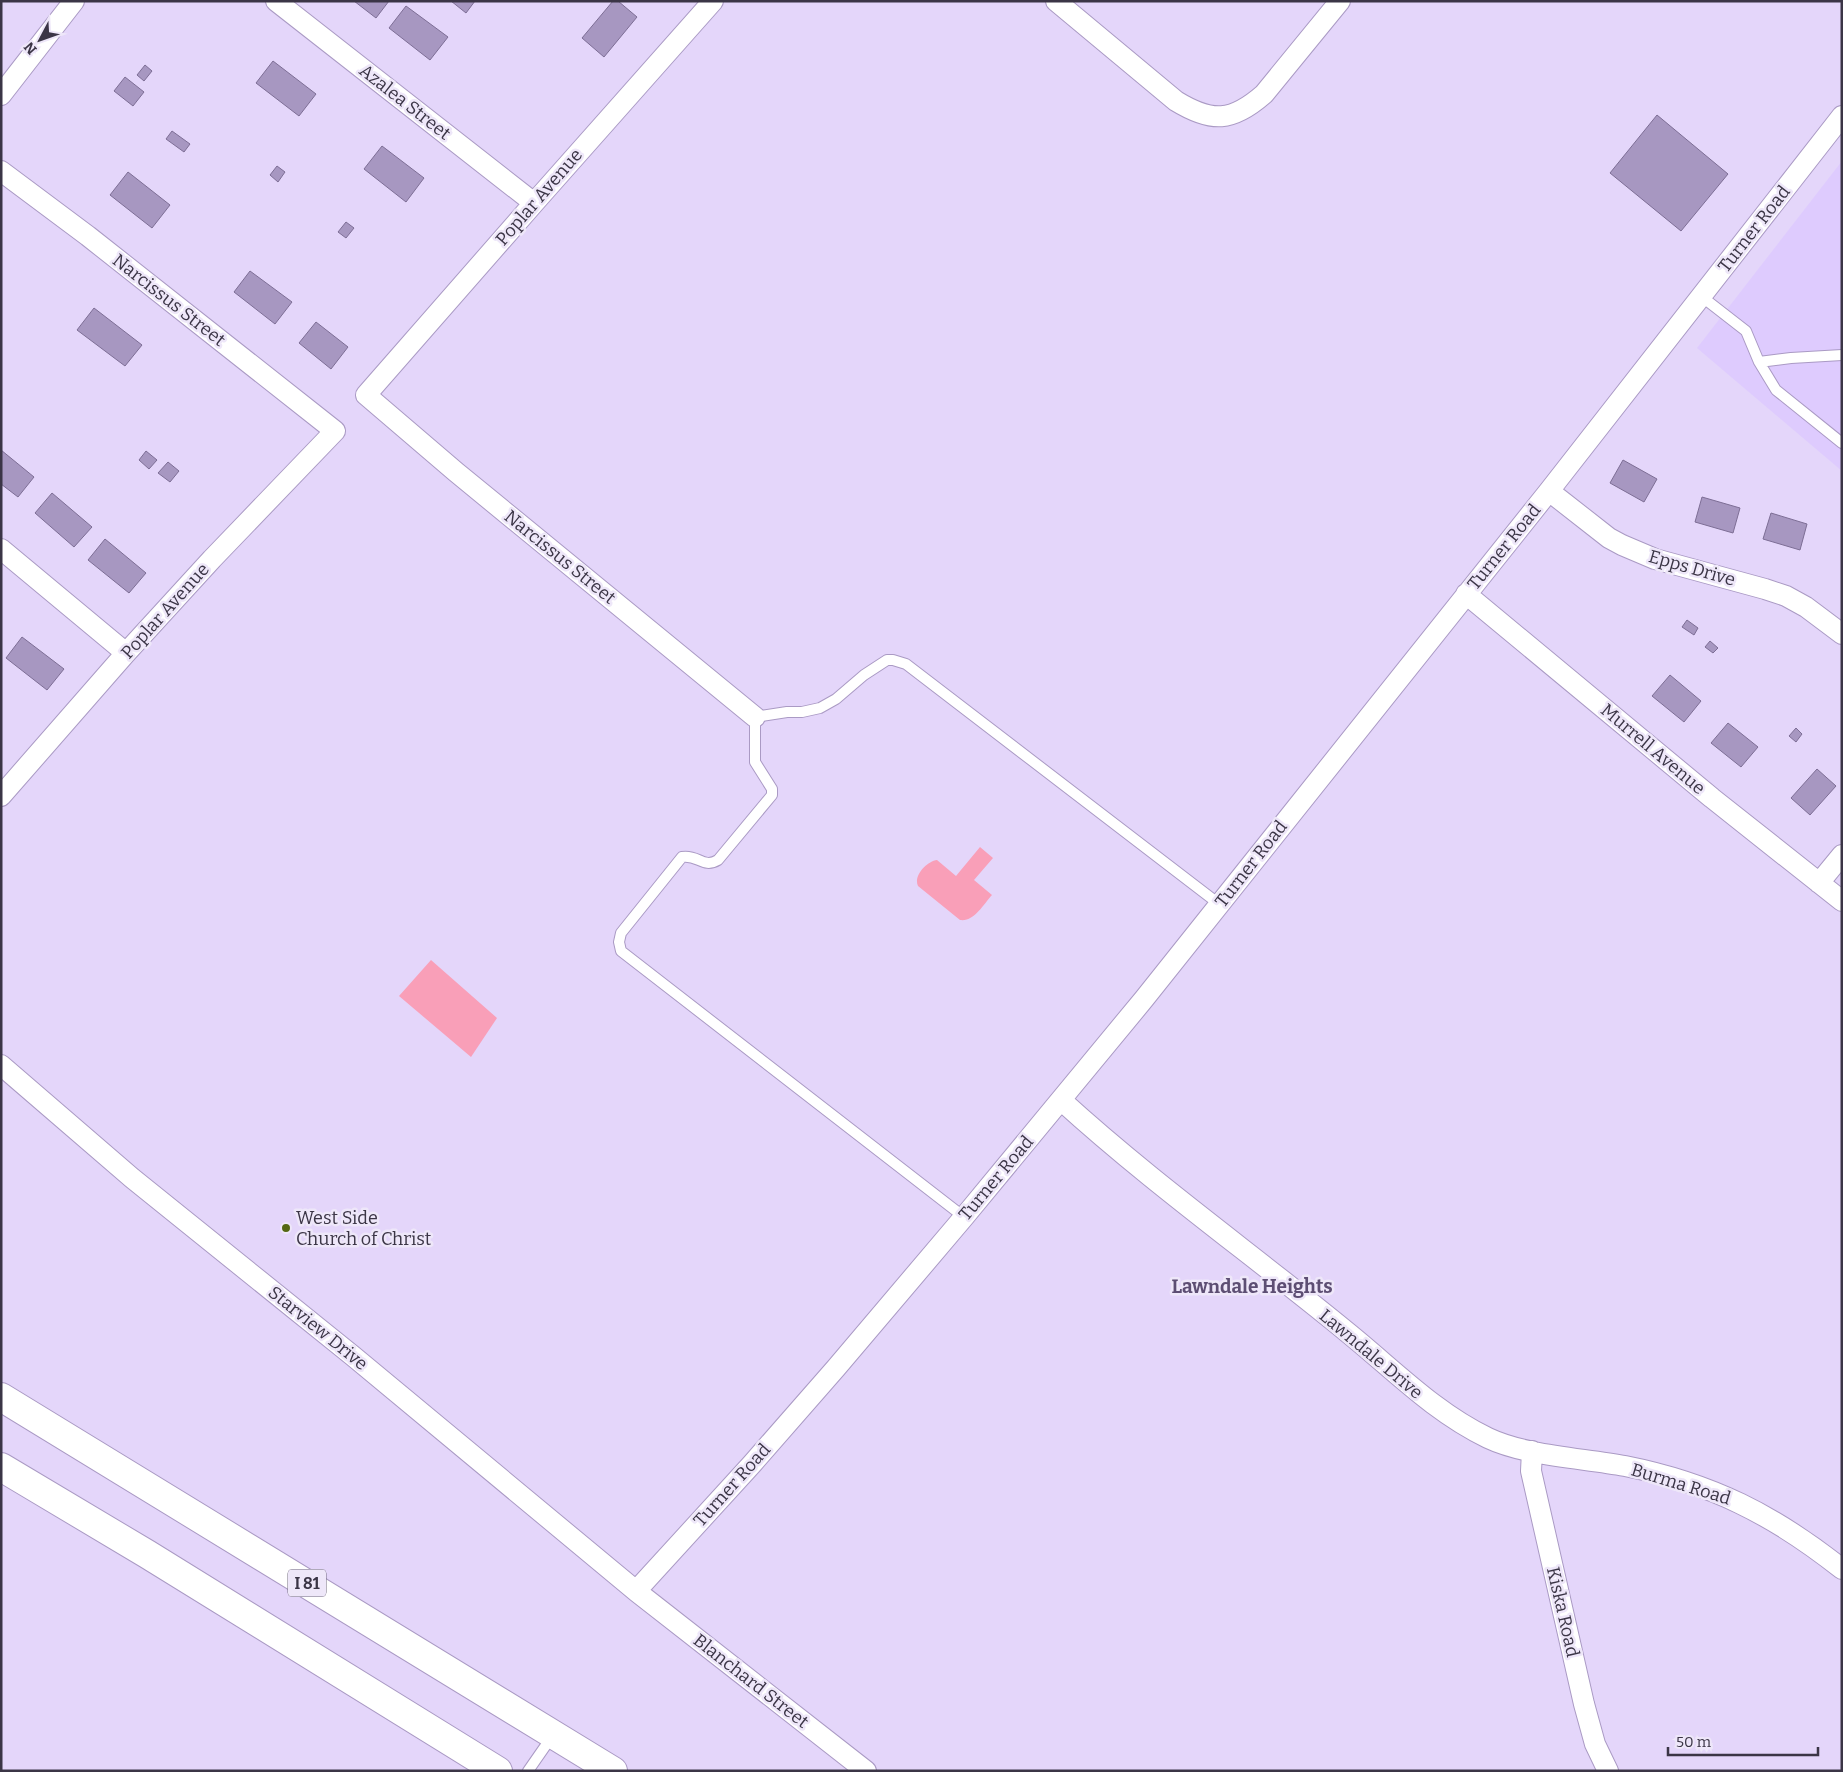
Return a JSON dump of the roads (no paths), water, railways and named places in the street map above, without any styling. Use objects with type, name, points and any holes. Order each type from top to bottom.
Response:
[{"type":"highway","name":"I 81","points":[[1,1397],[613,1771]]},
{"type":"highway","points":[[1,1467],[147,1554],[498,1771]]},
{"type":"street","points":[[1,95],[74,1]]},
{"type":"street","name":"Azalea Street","points":[[276,1],[534,203]]},
{"type":"street","name":"Poplar Avenue","points":[[366,395],[713,1]]},
{"type":"street","points":[[1056,1],[1176,101],[1207,116],[1222,117],[1234,114],[1250,106],[1264,94],[1340,1]]},
{"type":"street","name":"Turner Road","points":[[636,1591],[758,1457],[964,1217],[1061,1100],[1549,491],[1842,116]]},
{"type":"street","name":"Narcissus Street","points":[[1,171],[88,236],[335,431]]},
{"type":"street","name":"Narcissus Street","points":[[366,395],[456,472],[755,717]]},
{"type":"street","name":"Poplar Avenue","points":[[1,796],[126,653],[212,559],[335,431]]},
{"type":"street","name":"Epps Drive","points":[[1549,491],[1609,538],[1622,545],[1655,559],[1786,596],[1806,606],[1842,634]]},
{"type":"street","points":[[1,548],[126,653]]},
{"type":"street","name":"Murrell Avenue","points":[[1466,594],[1712,798],[1842,901]]},
{"type":"street","points":[[1819,883],[1842,855]]},
{"type":"street","name":"Starview Drive","points":[[1,1065],[132,1178],[346,1350],[636,1591]]},
{"type":"street","name":"Lawndale Drive","points":[[1061,1100],[1152,1179],[1347,1332],[1438,1409],[1461,1424],[1492,1440],[1532,1451]]},
{"type":"street","name":"Burma Road","points":[[1532,1451],[1626,1466],[1694,1484],[1734,1499],[1772,1519],[1842,1569]]},
{"type":"street","name":"Kiska Road","points":[[1532,1451],[1531,1471],[1584,1704],[1595,1744],[1608,1771]]},
{"type":"street","name":"Blanchard Street","points":[[636,1591],[866,1771]]},
{"type":"lane","points":[[1701,296],[1746,331],[1759,362],[1776,390],[1842,442]]},
{"type":"lane","points":[[1759,362],[1842,354]]},
{"type":"lane","points":[[964,1217],[621,950],[618,942],[621,933],[682,858],[690,856],[705,863],[713,863],[718,860],[772,795],[772,789],[755,762],[755,717],[820,708],[836,699],[864,675],[887,660],[906,664],[1219,904]]},
{"type":"lane","points":[[528,1771],[553,1734]]},
{"type":"place","name":"West Side Church of Christ","points":[[286,1228]]},
{"type":"district","name":"Lawndale Heights","points":[[1252,1286]]}]
